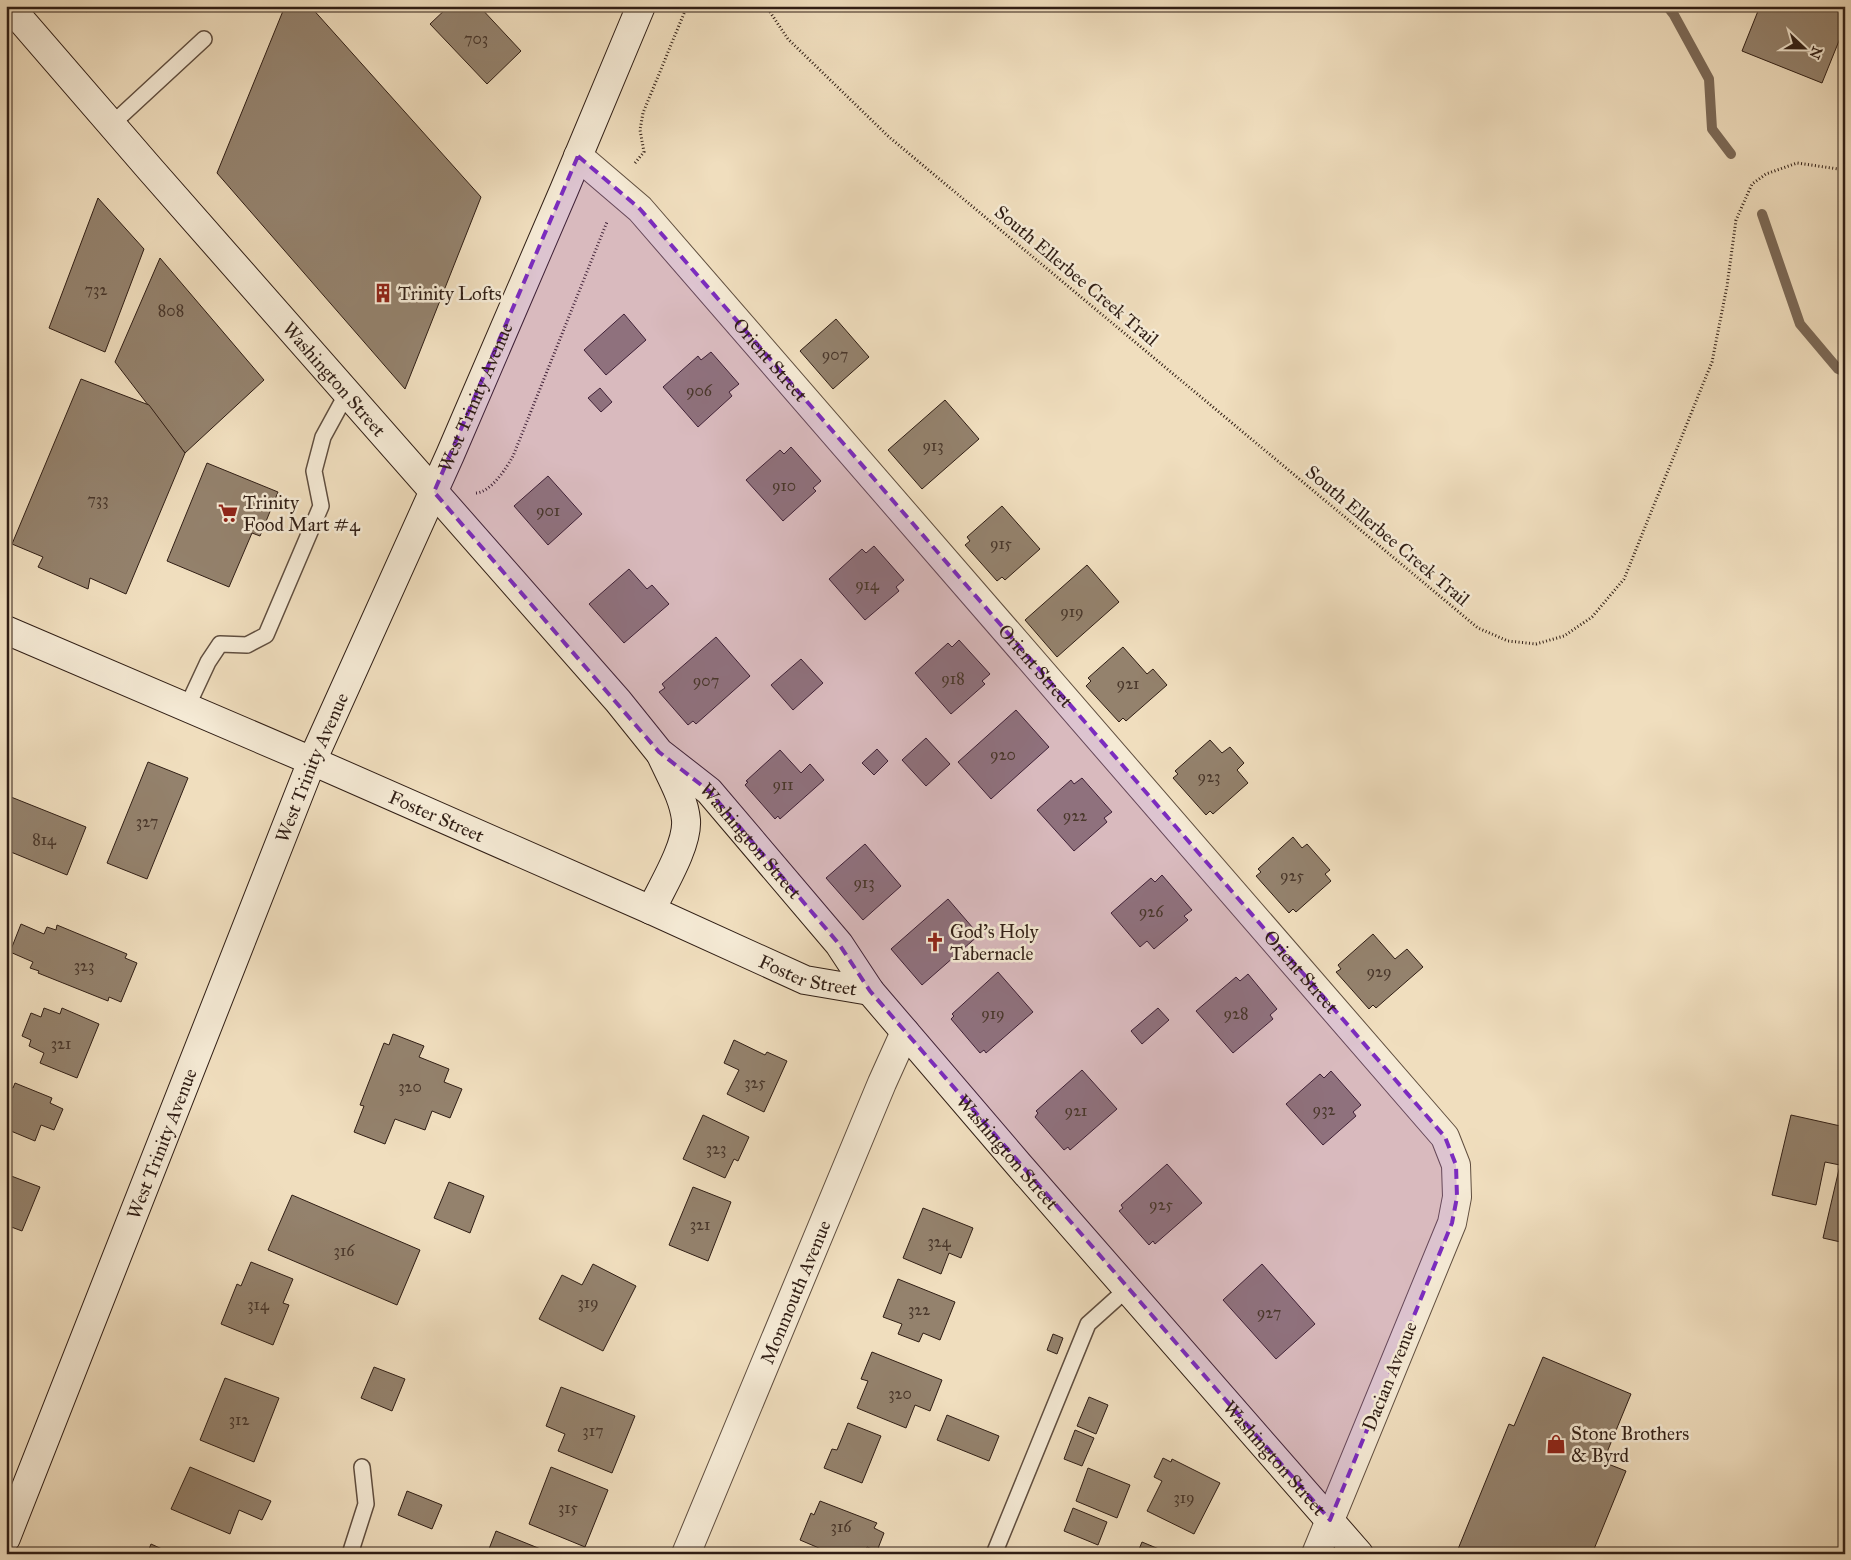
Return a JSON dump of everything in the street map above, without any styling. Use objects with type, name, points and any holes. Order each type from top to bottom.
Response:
[{"type":"street","name":"Washington Street","points":[[9,6],[111,125],[611,694],[659,752],[709,791],[839,944],[870,991],[1359,1554]]},
{"type":"street","name":"West Trinity Avenue","points":[[6,1538],[312,761],[434,492],[641,6]]},
{"type":"street","name":"Orient Street","points":[[578,156],[640,209],[1445,1137],[1456,1165],[1457,1197]]},
{"type":"street","name":"Foster Street","points":[[6,630],[312,761],[805,980],[870,991]]},
{"type":"street","name":"Washington Street","points":[[651,910],[681,848],[686,821],[681,801],[659,752]]},
{"type":"street","name":"Monmouth Avenue","points":[[686,1554],[870,1111],[905,1032]]},
{"type":"street","name":"Dacian Avenue","points":[[1316,1554],[1452,1223],[1457,1197]]},
{"type":"lane","points":[[111,125],[204,39]]},
{"type":"lane","points":[[187,707],[208,662],[220,644],[247,645],[266,635],[322,506],[314,470],[323,437],[347,394]]},
{"type":"lane","points":[[994,1554],[1088,1324],[1127,1289]]},
{"type":"lane","points":[[350,1554],[366,1504],[362,1466]]},
{"type":"path","points":[[634,164],[644,152],[640,130],[643,113],[687,6]]},
{"type":"path","name":"South Ellerbee Creek Trail","points":[[766,6],[788,39],[889,137],[1478,628],[1508,641],[1536,644],[1564,636],[1592,616],[1624,579],[1712,362],[1727,286],[1736,220],[1752,184],[1766,174],[1797,164],[1845,170]]},
{"type":"path","points":[[473,493],[482,492],[505,471],[513,456],[610,215]]},
{"type":"highlighted area","points":[[578,156],[640,209],[1445,1137],[1456,1165],[1457,1197],[1452,1223],[1330,1520],[870,991],[839,944],[709,791],[659,752],[434,492]]},
{"type":"building","points":[[82,6],[93,6],[86,12]]},
{"type":"building","name":"Trinity Lofts","points":[[285,6],[310,6],[481,197],[405,389],[217,173]]},
{"type":"building","points":[[449,6],[479,6],[521,51],[487,84],[430,24]]},
{"type":"building","points":[[1760,6],[1845,6],[1845,26],[1822,83],[1742,51]]},
{"type":"building","points":[[98,198],[144,249],[105,352],[49,328]]},
{"type":"building","points":[[160,258],[264,380],[185,453],[115,362]]},
{"type":"building","points":[[624,314],[646,340],[606,375],[584,350]]},
{"type":"building","points":[[836,319],[869,357],[833,389],[800,351]]},
{"type":"building","points":[[711,352],[739,384],[729,392],[732,396],[698,427],[663,387],[698,356],[701,360]]},
{"type":"building","points":[[81,379],[149,405],[185,453],[126,594],[90,578],[88,589],[38,567],[43,557],[12,544]]},
{"type":"building","points":[[600,388],[612,402],[601,412],[588,398]]},
{"type":"building","points":[[945,400],[979,439],[922,489],[888,450]]},
{"type":"building","points":[[791,447],[821,481],[813,488],[816,491],[783,521],[746,480],[780,450],[784,454]]},
{"type":"building","name":"Trinity Food Mart #4","points":[[207,463],[278,492],[260,536],[252,533],[229,587],[167,561]]},
{"type":"building","points":[[548,476],[582,514],[548,545],[514,506]]},
{"type":"building","points":[[1002,506],[1040,549],[1005,580],[1002,577],[997,581],[965,545],[970,541],[967,537]]},
{"type":"building","points":[[874,546],[904,580],[896,587],[899,591],[865,620],[829,579],[862,549],[866,553]]},
{"type":"building","points":[[1087,565],[1119,602],[1057,657],[1025,620]]},
{"type":"building","points":[[629,569],[647,589],[652,585],[669,604],[624,643],[589,604]]},
{"type":"building","points":[[716,637],[750,676],[696,724],[693,721],[688,725],[659,692],[665,688],[662,684]]},
{"type":"building","points":[[959,640],[990,674],[982,681],[985,684],[951,714],[915,673],[948,643],[952,647]]},
{"type":"building","points":[[1123,647],[1147,674],[1153,669],[1167,685],[1126,721],[1123,718],[1119,722],[1086,686],[1091,681],[1088,678]]},
{"type":"building","points":[[801,659],[823,683],[793,710],[771,685]]},
{"type":"building","points":[[1016,710],[1049,747],[991,799],[958,762]]},
{"type":"building","points":[[926,738],[950,764],[926,786],[902,760]]},
{"type":"building","points":[[1210,740],[1222,753],[1230,747],[1244,763],[1237,770],[1248,783],[1213,814],[1210,811],[1206,815],[1173,778],[1178,774],[1175,771]]},
{"type":"building","points":[[877,749],[888,761],[874,775],[862,763]]},
{"type":"building","points":[[780,750],[801,773],[810,764],[824,780],[780,819],[778,816],[775,819],[745,785],[748,782],[746,781]]},
{"type":"building","points":[[148,762],[188,778],[147,879],[107,863]]},
{"type":"building","points":[[1082,778],[1112,812],[1104,818],[1107,822],[1074,851],[1037,810],[1071,780],[1074,784]]},
{"type":"building","points":[[6,795],[86,827],[67,875],[6,850]]},
{"type":"building","points":[[1293,837],[1302,848],[1307,844],[1330,870],[1325,874],[1331,881],[1296,912],[1293,909],[1289,913],[1256,876],[1261,872],[1258,869]]},
{"type":"building","points":[[865,844],[901,886],[863,920],[826,878]]},
{"type":"building","points":[[1162,875],[1192,910],[1184,916],[1188,920],[1154,949],[1147,941],[1140,947],[1111,913],[1151,878],[1155,882]]},
{"type":"building","name":"God's Holy Tabernacle","points":[[948,899],[979,935],[922,985],[891,949]]},
{"type":"building","points":[[21,924],[44,934],[47,927],[56,930],[57,925],[127,954],[125,958],[137,963],[121,1002],[109,997],[108,1001],[30,968],[33,962],[10,952]]},
{"type":"building","points":[[1373,934],[1395,959],[1407,949],[1423,967],[1376,1008],[1373,1005],[1369,1009],[1336,972],[1341,969],[1338,965]]},
{"type":"building","points":[[998,972],[1033,1012],[986,1053],[984,1050],[980,1053],[951,1019],[954,1016],[952,1014]]},
{"type":"building","points":[[1248,974],[1277,1009],[1270,1015],[1273,1019],[1233,1053],[1196,1011],[1236,977],[1240,981]]},
{"type":"building","points":[[44,1008],[60,1014],[62,1008],[99,1024],[77,1078],[40,1063],[44,1053],[29,1046],[31,1040],[22,1036],[31,1013],[41,1017]]},
{"type":"building","points":[[1158,1008],[1169,1020],[1142,1044],[1131,1031]]},
{"type":"building","points":[[393,1034],[424,1046],[419,1057],[449,1069],[444,1082],[462,1089],[450,1118],[432,1111],[425,1130],[395,1119],[385,1144],[354,1132],[364,1106],[360,1105],[384,1043],[389,1045]]},
{"type":"building","points":[[734,1040],[765,1055],[767,1052],[787,1061],[764,1112],[727,1094],[739,1070],[724,1063]]},
{"type":"building","points":[[1082,1070],[1117,1109],[1070,1150],[1068,1147],[1064,1150],[1035,1117],[1038,1113],[1036,1111]]},
{"type":"building","points":[[1331,1071],[1361,1105],[1353,1112],[1356,1116],[1323,1145],[1286,1104],[1320,1074],[1324,1078]]},
{"type":"building","points":[[15,1083],[52,1098],[50,1103],[63,1109],[54,1130],[41,1125],[35,1141],[6,1129],[6,1086],[13,1088]]},
{"type":"building","points":[[703,1115],[749,1137],[738,1161],[734,1159],[725,1178],[683,1159]]},
{"type":"building","points":[[1791,1115],[1845,1127],[1845,1243],[1823,1238],[1840,1165],[1825,1162],[1816,1205],[1772,1195]]},
{"type":"building","points":[[1167,1164],[1202,1203],[1155,1244],[1153,1241],[1149,1245],[1119,1211],[1123,1208],[1121,1205]]},
{"type":"building","points":[[6,1174],[40,1187],[22,1231],[6,1225]]},
{"type":"building","points":[[449,1182],[484,1196],[470,1233],[434,1218]]},
{"type":"building","points":[[693,1187],[731,1202],[708,1261],[669,1245]]},
{"type":"building","points":[[292,1195],[420,1250],[397,1305],[268,1250]]},
{"type":"building","points":[[923,1208],[973,1228],[961,1258],[949,1253],[941,1274],[903,1258]]},
{"type":"building","points":[[251,1262],[293,1279],[283,1303],[289,1305],[273,1345],[221,1324],[237,1284],[241,1286]]},
{"type":"building","points":[[593,1264],[636,1286],[603,1351],[539,1319],[562,1275],[582,1285]]},
{"type":"building","points":[[1262,1264],[1315,1324],[1276,1359],[1223,1300]]},
{"type":"building","points":[[898,1279],[955,1302],[940,1340],[923,1333],[919,1342],[898,1334],[902,1324],[883,1317]]},
{"type":"building","points":[[1053,1334],[1063,1338],[1057,1354],[1047,1350]]},
{"type":"building","points":[[872,1352],[942,1380],[930,1411],[915,1405],[906,1428],[857,1408],[868,1381],[861,1379]]},
{"type":"building","name":"Stone Brothers & Byrd","points":[[1543,1357],[1631,1394],[1603,1462],[1626,1471],[1592,1554],[1456,1554],[1509,1424],[1514,1426]]},
{"type":"building","points":[[374,1367],[405,1379],[392,1411],[361,1398]]},
{"type":"building","points":[[225,1378],[279,1398],[254,1462],[200,1440]]},
{"type":"building","points":[[561,1387],[635,1416],[612,1473],[558,1451],[565,1434],[546,1426]]},
{"type":"building","points":[[1089,1397],[1108,1405],[1096,1434],[1077,1426]]},
{"type":"building","points":[[947,1415],[999,1436],[989,1461],[937,1440]]},
{"type":"building","points":[[848,1423],[881,1436],[862,1483],[824,1468],[832,1449],[837,1450]]},
{"type":"building","points":[[1075,1430],[1094,1438],[1082,1466],[1064,1459]]},
{"type":"building","points":[[1163,1458],[1171,1462],[1172,1459],[1220,1483],[1194,1534],[1147,1511],[1162,1481],[1154,1477]]},
{"type":"building","points":[[190,1467],[271,1501],[262,1520],[239,1510],[230,1534],[171,1509]]},
{"type":"building","points":[[551,1467],[608,1490],[585,1547],[529,1524]]},
{"type":"building","points":[[1088,1468],[1130,1485],[1117,1518],[1076,1501]]},
{"type":"building","points":[[407,1491],[442,1505],[432,1529],[398,1515]]},
{"type":"building","points":[[820,1501],[877,1523],[874,1528],[884,1533],[877,1551],[867,1547],[864,1554],[833,1554],[800,1540],[811,1513],[814,1515]]},
{"type":"building","points":[[1073,1508],[1107,1522],[1098,1545],[1064,1531]]},
{"type":"building","points":[[496,1531],[553,1554],[487,1554]]},
{"type":"building","points":[[1142,1542],[1171,1554],[1137,1554]]},
{"type":"building","points":[[151,1544],[173,1554],[147,1554]]},
{"type":"waterway","points":[[1667,6],[1674,15],[1709,79],[1712,129],[1731,154]]},
{"type":"waterway","points":[[1762,214],[1800,324],[1838,369],[1845,372]]},
{"type":"place","name":"Trinity Lofts","points":[[383,293]]},
{"type":"place","name":"Trinity Food Mart #4","points":[[228,513]]},
{"type":"place","name":"God's Holy Tabernacle","points":[[935,942]]},
{"type":"place","name":"Stone Brothers & Byrd","points":[[1556,1444]]}]
